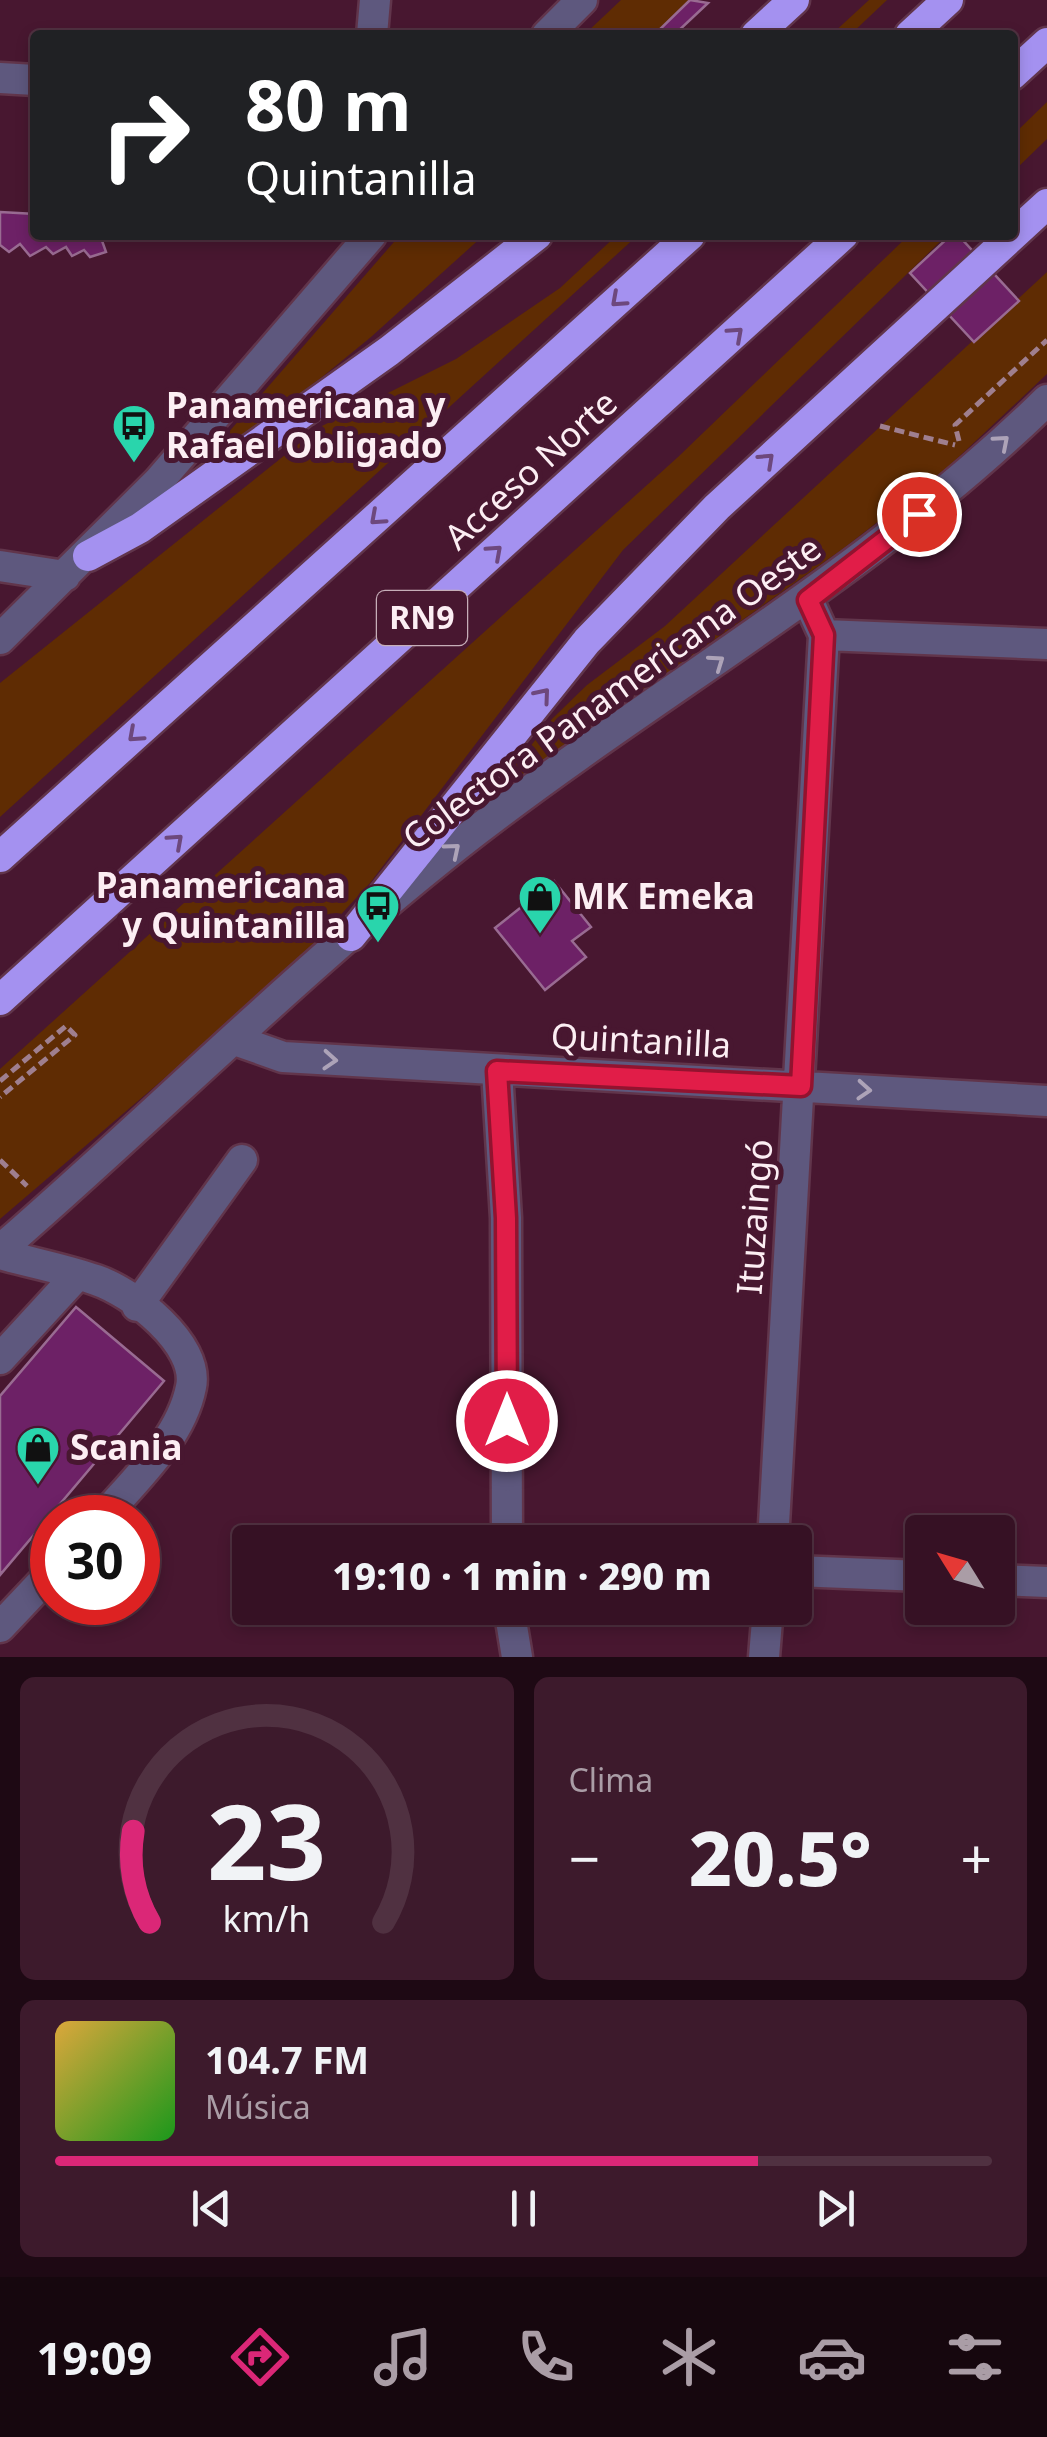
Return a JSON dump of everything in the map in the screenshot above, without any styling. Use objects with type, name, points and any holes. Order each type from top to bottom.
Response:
[{"type":"highway","points":[[761,30],[794,0]]},
{"type":"highway","points":[[915,30],[948,0]]},
{"type":"highway","points":[[1018,70],[1047,43]]},
{"type":"highway","points":[[1018,231],[1047,204]]},
{"type":"highway","points":[[77,566],[171,506],[388,350],[531,240]]},
{"type":"highway","name":"Acceso Norte","points":[[0,857],[684,240]]},
{"type":"highway","name":"Acceso Norte","points":[[0,1000],[837,240]]},
{"type":"highway","points":[[351,936],[587,642],[717,507],[1008,240]]},
{"type":"street","points":[[372,30],[374,0]]},
{"type":"street","points":[[552,30],[582,0]]},
{"type":"street","points":[[0,78],[30,80]]},
{"type":"street","points":[[0,639],[77,566],[360,242]]},
{"type":"street","name":"Colectora Panamericana Oeste","points":[[0,1252],[351,936],[474,832],[808,600],[919,514],[1047,400]]},
{"type":"street","points":[[0,566],[77,566]]},
{"type":"street","name":"Ituzaingó","points":[[774,1525],[824,635],[808,600]]},
{"type":"street","points":[[824,635],[1047,644]]},
{"type":"street","name":"Quintanilla","points":[[235,1040],[284,1056],[1047,1102]]},
{"type":"street","points":[[497,1071],[506,1218],[508,1525]]},
{"type":"street","points":[[137,1306],[242,1160]]},
{"type":"street","points":[[0,1252],[100,1281],[183,1345],[192,1385],[180,1416],[151,1463],[122,1495]]},
{"type":"street","points":[[0,1359],[76,1275]]},
{"type":"street","points":[[812,1572],[905,1575]]},
{"type":"street","points":[[1015,1581],[1047,1582]]},
{"type":"street","points":[[0,1627],[30,1595]]},
{"type":"street","points":[[512,1625],[517,1657]]},
{"type":"street","points":[[764,1657],[767,1625]]},
{"type":"path","points":[[880,426],[960,446],[955,425],[1047,340]]},
{"type":"path","points":[[0,1081],[66,1026],[75,1035],[0,1097]]},
{"type":"path","points":[[0,1160],[49,1208]]},
{"type":"shaded area","points":[[621,0],[692,0],[659,30],[589,30]]},
{"type":"shaded area","points":[[869,0],[887,0],[855,30],[836,30]]},
{"type":"shaded area","points":[[1047,102],[1047,139],[1018,167],[1018,130]]},
{"type":"shaded area","points":[[396,240],[478,240],[371,337],[216,464],[188,479]]},
{"type":"shaded area","points":[[612,240],[633,240],[0,817],[0,683],[320,427],[456,359],[560,288]]},
{"type":"shaded area","points":[[904,240],[942,240],[623,550],[370,883],[284,976],[0,1219],[0,1069],[678,457]]},
{"type":"shaded area","points":[[1047,272],[1047,374],[947,468],[844,548],[512,783],[506,777],[552,719],[587,685],[665,626]]},
{"type":"building","points":[[690,0],[708,3],[679,30],[659,30]]},
{"type":"building","points":[[0,212],[30,214],[30,240],[102,240],[106,252],[90,257],[84,250],[72,256],[66,247],[53,254],[46,247],[30,256],[20,244],[9,252],[0,245]]},
{"type":"building","points":[[946,240],[963,240],[1019,301],[974,342],[910,273]]},
{"type":"building","name":"MK Emeka","points":[[554,881],[591,927],[572,941],[586,957],[545,990],[495,928]]},
{"type":"building","name":"Scania","points":[[76,1307],[164,1381],[68,1495],[30,1495],[30,1540],[0,1575],[0,1396]]},
{"type":"place","name":"Panamericana y Rafael Obligado","points":[[134,464]]},
{"type":"place","name":"MK Emeka","points":[[540,935]]},
{"type":"place","name":"Panamericana y Quintanilla","points":[[378,944]]},
{"type":"place","name":"Scania","points":[[38,1486]]},
{"type":"route","points":[[507,1421],[506,1218],[497,1071],[801,1086],[824,635],[808,600],[919,514]]}]
